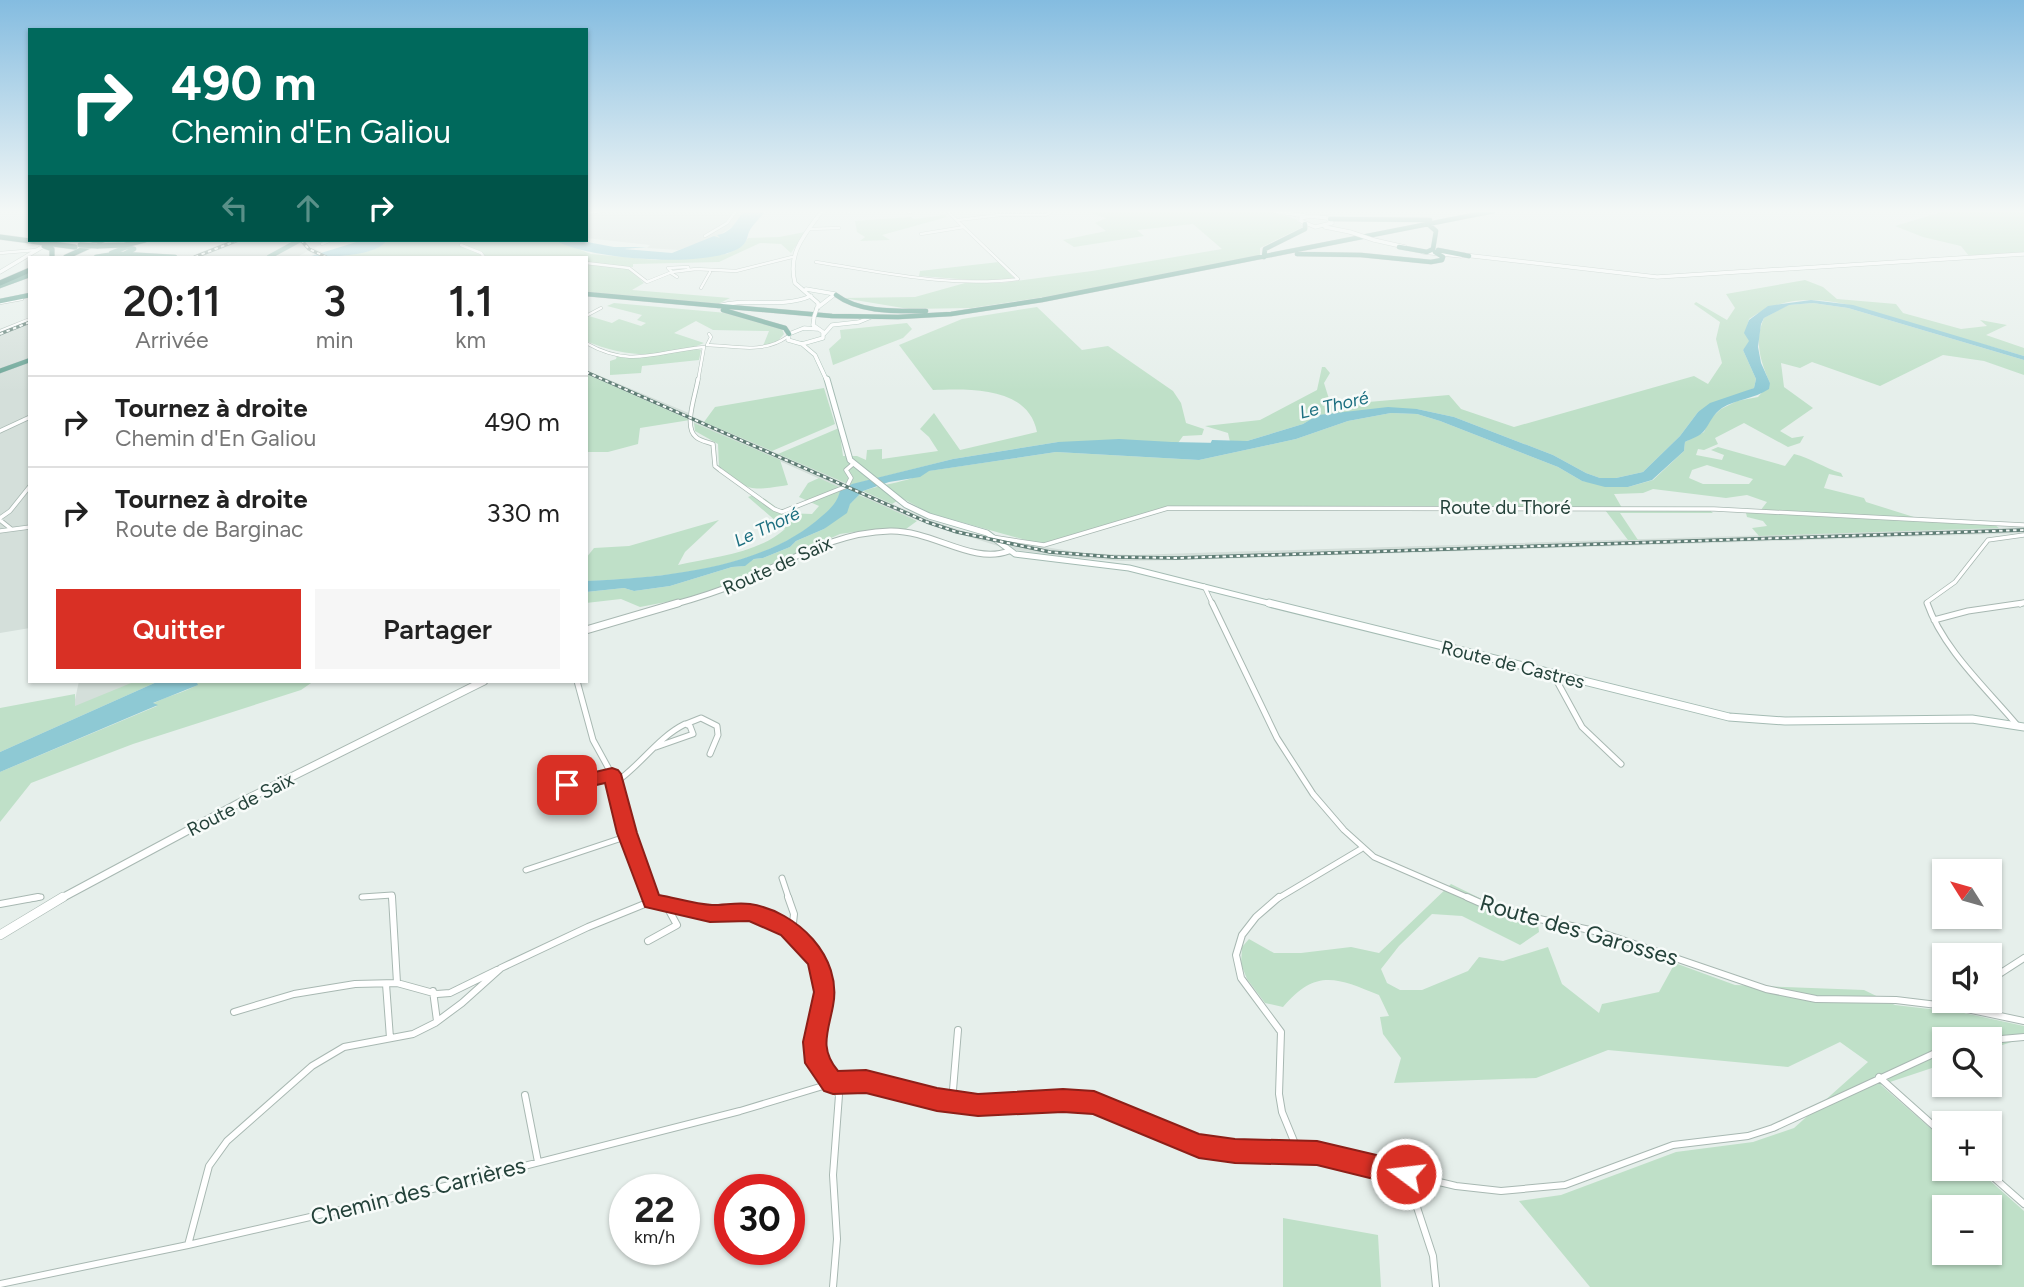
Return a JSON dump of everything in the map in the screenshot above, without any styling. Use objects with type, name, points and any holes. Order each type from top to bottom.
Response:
[{"type":"highway","points":[[0,285],[28,274]]},
{"type":"main road","points":[[792,271],[793,280],[818,303],[818,308]]},
{"type":"main road","points":[[588,294],[871,317],[951,314],[1031,302],[1189,271]]},
{"type":"main road","points":[[1604,271],[1657,277],[1752,271]]},
{"type":"main road","points":[[801,288],[831,291],[840,300],[859,305],[914,311],[962,311],[1031,302]]},
{"type":"main road","points":[[719,306],[734,301],[794,302],[812,297],[819,291]]},
{"type":"main road","points":[[824,334],[813,324],[814,318],[818,308],[836,295]]},
{"type":"main road","points":[[0,302],[28,296]]},
{"type":"main road","points":[[812,297],[827,300]]},
{"type":"main road","points":[[657,300],[728,311],[785,328],[793,343],[817,342]]},
{"type":"main road","points":[[815,355],[817,342],[832,325],[859,322],[871,317]]},
{"type":"main road","points":[[788,336],[814,318]]},
{"type":"main road","points":[[803,328],[817,329]]},
{"type":"main road","points":[[802,344],[815,355],[826,377],[849,460],[885,490],[923,514],[992,537],[1009,551]]},
{"type":"main road","points":[[0,370],[28,360]]},
{"type":"main road","name":"Route de Saïx","points":[[588,629],[716,592],[817,545],[852,534],[904,532],[934,538],[979,555],[994,556],[1009,551]]},
{"type":"main road","name":"Route de Castres","points":[[1009,551],[1025,556],[1118,566],[1729,717],[1798,721],[1972,719],[2021,729]]},
{"type":"main road","name":"Route de Saïx","points":[[0,935],[81,886],[148,850],[480,683]]},
{"type":"street","points":[[633,271],[647,282],[679,271]]},
{"type":"street","points":[[701,271],[736,271]]},
{"type":"street","points":[[879,271],[948,281],[995,282],[1018,279],[1010,271]]},
{"type":"street","points":[[671,272],[677,277]]},
{"type":"street","points":[[701,288],[711,272]]},
{"type":"street","points":[[588,315],[601,308]]},
{"type":"street","points":[[0,331],[28,320]]},
{"type":"street","points":[[709,334],[711,337],[706,346],[690,424],[692,436],[713,444],[715,466],[737,485],[778,511],[791,509],[807,500],[847,486],[851,478],[846,470],[853,464]]},
{"type":"street","points":[[778,344],[788,336]]},
{"type":"street","points":[[588,344],[609,354],[637,356],[706,346],[753,348],[793,343]]},
{"type":"street","points":[[0,431],[28,418]]},
{"type":"street","points":[[0,538],[1,525],[28,488]]},
{"type":"street","name":"Route du Thoré","points":[[992,537],[1044,545],[1168,508],[1714,509],[2024,525]]},
{"type":"street","points":[[1,525],[9,528],[28,527]]},
{"type":"street","points":[[2021,729],[1934,620],[1927,602],[1955,582],[1986,542],[1995,537],[2024,536]]},
{"type":"street","name":"Route des Garosses","points":[[1203,586],[1273,733],[1307,788],[1361,849],[1494,909],[1608,934],[1766,989],[1816,999],[1896,1000],[1932,1004]]},
{"type":"street","points":[[1934,620],[1968,611],[2019,605],[2024,602]]},
{"type":"street","points":[[1553,674],[1582,727],[1620,764]]},
{"type":"street","points":[[578,683],[593,740],[616,782],[628,836],[652,901]]},
{"type":"street","points":[[616,782],[642,763],[667,734],[701,718],[717,726],[718,735],[710,754]]},
{"type":"street","points":[[656,747],[693,734],[690,726],[685,724]]},
{"type":"street","points":[[553,789],[612,774]]},
{"type":"street","points":[[526,870],[628,836]]},
{"type":"street","points":[[1298,1151],[1282,1112],[1279,1094],[1281,1032],[1241,978],[1237,969],[1238,951],[1248,924],[1264,908],[1361,849]]},
{"type":"street","points":[[782,878],[794,914],[792,933]]},
{"type":"street","points":[[362,897],[392,895],[397,983]]},
{"type":"street","points":[[0,904],[41,897]]},
{"type":"street","points":[[234,1012],[323,987],[362,983],[397,983],[443,994],[459,989],[587,927],[652,901],[710,914],[749,912],[768,918],[792,933],[817,960],[825,992],[814,1042],[816,1063],[833,1083],[839,1095],[833,1175],[837,1239],[833,1287]]},
{"type":"street","points":[[648,941],[676,927],[666,905]]},
{"type":"street","points":[[2002,973],[2024,958]]},
{"type":"street","points":[[188,1245],[209,1166],[226,1140],[313,1066],[344,1047],[413,1034],[437,1021],[501,968]]},
{"type":"street","points":[[386,984],[390,1038]]},
{"type":"street","points":[[433,991],[437,1021]]},
{"type":"street","name":"Route des Garosses","points":[[1986,1013],[2024,1021]]},
{"type":"street","points":[[952,1102],[958,1030]]},
{"type":"street","points":[[2002,1039],[2024,1038]]},
{"type":"street","name":"Chemin des Carrières","points":[[0,1284],[188,1245],[538,1162],[740,1111],[833,1083],[866,1082],[952,1102],[978,1105],[1078,1100],[1107,1107],[1199,1146],[1235,1151],[1298,1151],[1356,1161],[1456,1186],[1501,1191],[1565,1185],[1673,1145],[1748,1136],[1773,1128],[1932,1054]]},
{"type":"street","points":[[1879,1077],[1932,1124]]},
{"type":"street","points":[[525,1095],[538,1162]]},
{"type":"street","points":[[1406,1174],[1433,1256],[1436,1287]]},
{"type":"street","points":[[1998,1181],[2024,1204]]},
{"type":"shaded area","points":[[28,321],[28,628],[0,633],[0,332]]},
{"type":"shaded area","points":[[588,371],[691,414],[690,420],[588,375]]},
{"type":"shaded area","points":[[694,417],[845,483],[838,487],[694,423]]},
{"type":"shaded area","points":[[869,494],[929,520],[994,541],[998,546],[907,517],[864,498]]},
{"type":"shaded area","points":[[2024,527],[2024,533],[1121,561],[1009,549],[1001,540],[1083,553],[1132,555]]},
{"type":"shaded area","points":[[79,683],[135,683],[73,709]]},
{"type":"green space","points":[[588,271],[632,271],[644,283],[632,290],[730,298],[718,304],[588,292]]},
{"type":"green space","points":[[920,271],[1007,271],[1014,278],[985,281],[919,276]]},
{"type":"green space","points":[[1092,271],[1181,271],[972,308],[909,309],[843,298],[915,297],[965,283],[1001,283]]},
{"type":"green space","points":[[1805,280],[1823,287],[1837,299],[1896,304],[1903,313],[1961,329],[1987,326],[1980,320],[2007,325],[1986,335],[2024,348],[2024,356],[1845,304],[1806,300],[1787,302],[1768,308],[1749,319],[1746,330],[1750,341],[1743,350],[1756,379],[1754,388],[1698,412],[1680,436],[1643,472],[1616,478],[1600,478],[1553,455],[1454,417],[1417,409],[1319,415],[1303,424],[1247,441],[1230,442],[1228,433],[1205,426],[1260,420],[1317,390],[1322,367],[1330,373],[1324,383],[1329,399],[1322,406],[1449,395],[1461,409],[1514,427],[1694,376],[1708,384],[1722,363],[1716,339],[1720,322],[1694,304],[1696,302],[1727,320],[1735,308],[1726,294]]},
{"type":"green space","points":[[614,303],[727,313],[782,329],[784,334],[777,342],[763,346],[769,331],[713,330],[696,321],[674,333],[704,343],[675,352],[630,353],[588,342],[589,316],[612,323],[619,319],[641,326],[646,323],[637,320],[642,315],[607,306]]},
{"type":"green space","points":[[1813,303],[1848,308],[2024,360],[2024,375],[1984,361],[1943,355],[1880,386],[1812,362],[1800,368],[1781,363],[1784,387],[1813,408],[1780,431],[1792,438],[1804,436],[1800,443],[1788,447],[1744,423],[1715,438],[1718,444],[1704,450],[1698,449],[1696,455],[1722,460],[1724,455],[1711,450],[1718,447],[1785,466],[1794,454],[1841,473],[1843,477],[1829,474],[1824,488],[1864,498],[1866,502],[1917,518],[1995,525],[1999,528],[1759,536],[1752,528],[1767,526],[1763,521],[1747,517],[1745,509],[1760,511],[1767,502],[1747,495],[1726,498],[1653,489],[1643,493],[1614,494],[1622,508],[1707,508],[1713,513],[1620,513],[1638,540],[1628,540],[1605,510],[1160,509],[1047,546],[929,513],[902,498],[892,504],[863,491],[928,471],[1056,452],[1199,460],[1296,439],[1348,421],[1391,413],[1417,414],[1440,421],[1558,467],[1582,481],[1628,487],[1653,480],[1684,451],[1685,442],[1704,432],[1709,420],[1721,409],[1737,401],[1758,397],[1770,383],[1760,351],[1761,326],[1764,318],[1788,305]],"holes":[[[1707,465],[1753,479],[1749,484],[1703,484],[1689,478],[1692,470]]]},
{"type":"green space","points":[[1037,307],[1082,350],[1108,346],[1173,391],[1181,403],[1186,423],[1204,429],[1202,435],[1183,436],[1178,443],[1058,442],[953,459],[850,485],[778,454],[839,428],[843,456],[857,456],[866,460],[867,450],[882,449],[882,459],[938,451],[920,429],[934,413],[960,450],[1037,432],[1031,417],[1022,406],[1010,398],[979,391],[933,390],[899,345],[962,319]]},
{"type":"green space","points":[[907,323],[912,329],[903,338],[833,365],[829,349],[841,338],[840,330]]},
{"type":"green space","points":[[701,350],[699,360],[642,366],[641,373],[610,375],[610,361],[617,356],[645,357]]},
{"type":"green space","points":[[588,375],[690,420],[640,428],[638,444],[608,452],[588,452]]},
{"type":"green space","points":[[824,388],[835,424],[772,451],[704,422],[715,407]]},
{"type":"green space","points":[[694,423],[780,460],[788,485],[757,489],[737,481],[719,467],[718,444],[695,431]]},
{"type":"green space","points":[[819,478],[843,489],[836,503],[812,525],[762,552],[733,562],[674,574],[588,581],[588,556],[594,548],[629,546],[719,520],[685,552],[678,565],[734,553],[761,544],[785,529],[748,497],[753,495],[765,499],[784,513],[812,514],[819,506],[799,497],[808,483]]},
{"type":"green space","points":[[859,495],[917,521],[906,529],[876,529],[840,534],[727,585],[687,598],[640,607],[621,599],[588,603],[588,592],[624,588],[634,591],[670,586],[732,567],[744,566],[754,559],[790,547],[796,541],[824,529]]},
{"type":"green space","points":[[131,683],[155,683],[0,752],[0,708],[75,694],[75,706]]},
{"type":"green space","points":[[311,683],[301,690],[133,744],[31,783],[0,822],[0,772],[157,706],[152,704],[197,685]]},
{"type":"green space","points":[[1451,884],[1496,906],[1537,916],[1539,932],[1520,945],[1462,916],[1432,914],[1399,946],[1381,969],[1387,983],[1400,990],[1422,990],[1468,971],[1479,957],[1503,961],[1548,947],[1562,984],[1599,1013],[1602,1004],[1659,992],[1675,963],[1735,985],[1864,990],[1895,1005],[1932,1009],[1932,1013],[1964,1013],[2024,1026],[2024,1038],[2002,1045],[2002,1027],[1932,1027],[1932,1068],[1881,1085],[1932,1130],[1932,1181],[1990,1181],[2024,1211],[2024,1287],[1590,1287],[1519,1201],[1561,1195],[1676,1152],[1753,1142],[1794,1128],[1868,1062],[1840,1042],[1788,1067],[1608,1050],[1536,1078],[1394,1083],[1401,1058],[1383,1034],[1380,1017],[1389,1016],[1379,995],[1351,984],[1328,980],[1306,986],[1283,1007],[1265,1003],[1247,979],[1241,964],[1242,947],[1249,939],[1274,953],[1351,947],[1379,953]]},
{"type":"green space","points":[[1283,1218],[1378,1235],[1381,1287],[1283,1287]]},
{"type":"water","points":[[1811,300],[1853,305],[2024,356],[2024,360],[1848,308],[1813,303],[1789,305],[1764,318],[1761,324],[1758,347],[1761,363],[1770,383],[1769,389],[1722,408],[1702,433],[1685,442],[1684,451],[1652,480],[1628,487],[1605,487],[1582,481],[1558,467],[1440,421],[1417,414],[1391,413],[1348,421],[1296,439],[1199,460],[1056,452],[929,471],[920,477],[889,482],[863,491],[850,504],[847,513],[824,529],[796,541],[790,547],[754,559],[745,566],[732,567],[670,586],[634,591],[624,588],[588,592],[588,581],[678,573],[741,559],[771,548],[798,534],[822,516],[831,508],[840,491],[852,484],[953,459],[1058,442],[1119,439],[1172,442],[1191,450],[1200,447],[1208,449],[1212,440],[1247,441],[1303,424],[1318,415],[1388,407],[1417,409],[1454,417],[1553,455],[1600,478],[1616,478],[1643,472],[1680,436],[1698,412],[1710,403],[1754,388],[1756,379],[1743,350],[1749,341],[1744,333],[1749,320],[1768,306]]},
{"type":"water","points":[[155,683],[198,685],[153,703],[158,705],[0,772],[0,752]]},
{"type":"waterway","name":"Le Thoré","points":[[1172,446],[1219,447]]},
{"type":"railway","points":[[0,334],[28,323]]},
{"type":"railway","points":[[588,373],[927,522],[957,532],[1050,552],[1177,558],[2024,530]]},
{"type":"route","points":[[567,785],[612,774],[627,833],[652,901],[710,914],[749,912],[768,918],[788,929],[817,960],[825,992],[814,1042],[816,1063],[833,1083],[866,1082],[937,1099],[978,1105],[1078,1100],[1126,1114],[1184,1142],[1199,1146],[1235,1151],[1317,1153],[1406,1174]]}]
